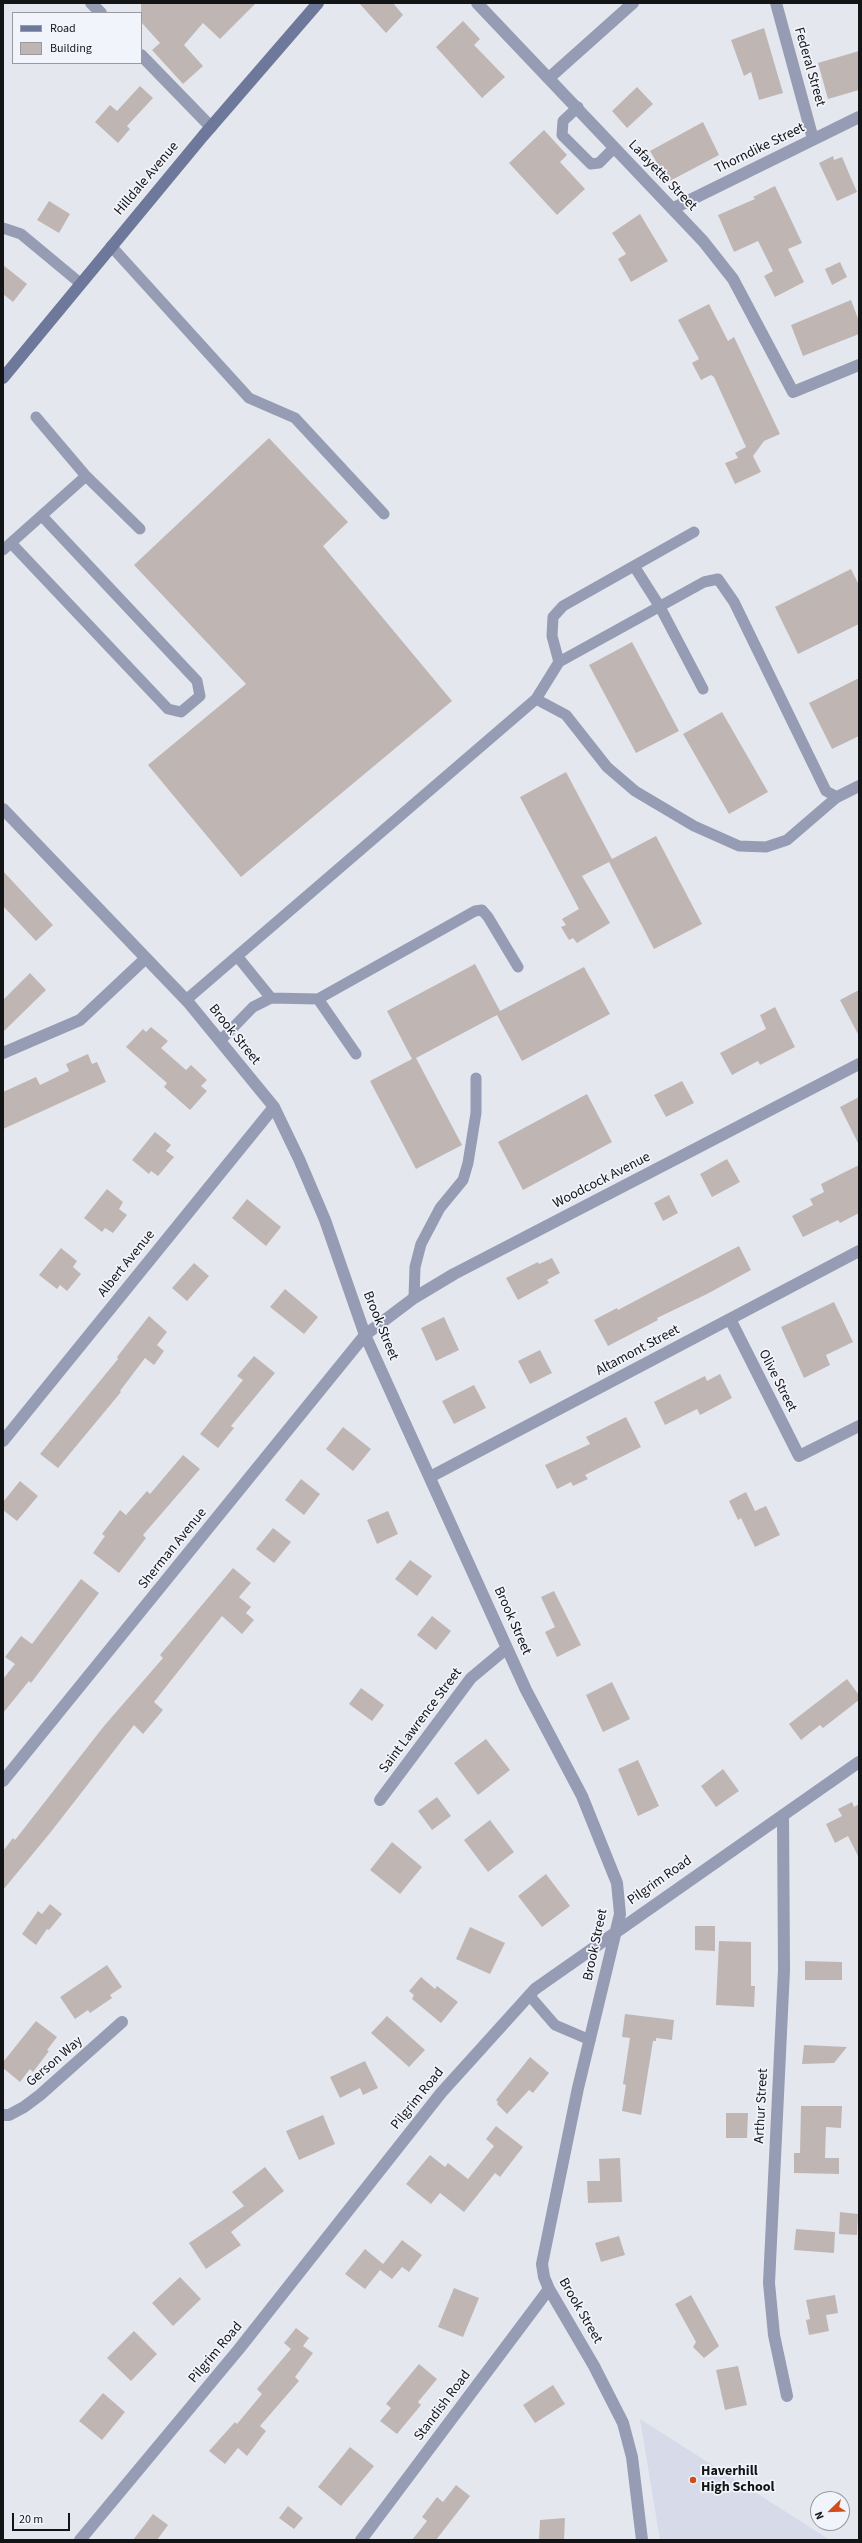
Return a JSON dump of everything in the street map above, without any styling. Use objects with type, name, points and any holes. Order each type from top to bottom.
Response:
[{"type":"main road","name":"Hilldale Avenue","points":[[3,378],[111,246],[318,3]]},
{"type":"street","points":[[91,3],[100,12]]},
{"type":"street","name":"Lafayette Street","points":[[477,3],[578,107],[614,148],[674,208],[732,279],[793,392],[859,364]]},
{"type":"street","points":[[549,78],[633,3]]},
{"type":"street","name":"Federal Street","points":[[776,3],[814,139]]},
{"type":"street","points":[[142,55],[211,127]]},
{"type":"street","name":"Thorndike Street","points":[[674,208],[859,117]]},
{"type":"street","points":[[836,797],[859,786]]},
{"type":"street","name":"Brook Street","points":[[3,809],[186,1000],[274,1107],[299,1159],[325,1220],[365,1335],[526,1690],[582,1796],[617,1883],[620,1914],[617,1930],[590,2040],[542,2264],[544,2277],[549,2290],[594,2366],[623,2423],[632,2457],[642,2540]]},
{"type":"street","points":[[3,1053],[80,1020],[146,958]]},
{"type":"street","name":"Woodcock Avenue","points":[[365,1335],[414,1298],[454,1274],[859,1064]]},
{"type":"street","name":"Albert Avenue","points":[[3,1441],[274,1107]]},
{"type":"street","name":"Altamont Street","points":[[430,1477],[859,1251]]},
{"type":"street","name":"Olive Street","points":[[730,1319],[799,1456],[859,1426]]},
{"type":"street","name":"Sherman Avenue","points":[[3,1781],[365,1335]]},
{"type":"street","name":"Saint Lawrence Street","points":[[380,1800],[471,1678],[507,1648]]},
{"type":"street","name":"Pilgrim Road","points":[[80,2540],[239,2350],[441,2092],[529,1995],[617,1930],[859,1762]]},
{"type":"street","name":"Arthur Street","points":[[783,1815],[784,1970],[769,2284],[774,2335],[787,2396]]},
{"type":"street","name":"Gerson Way","points":[[3,2115],[19,2110],[40,2095],[122,2022]]},
{"type":"street","name":"Standish Road","points":[[361,2540],[549,2290]]},
{"type":"lane","points":[[578,107],[563,121],[562,135],[591,164],[599,163],[614,148]]},
{"type":"lane","points":[[3,228],[21,234],[80,283]]},
{"type":"lane","points":[[111,246],[249,398],[295,418],[384,514]]},
{"type":"lane","points":[[36,417],[86,476],[140,529]]},
{"type":"lane","points":[[42,516],[197,682],[200,696],[180,712],[168,709],[7,546],[86,476]]},
{"type":"lane","points":[[559,662],[552,636],[553,617],[563,606],[694,532]]},
{"type":"lane","points":[[634,566],[660,607],[703,689]]},
{"type":"lane","points":[[186,1000],[536,699],[559,662],[704,582],[718,579],[734,602],[826,791],[836,797],[787,840],[766,847],[738,846],[694,826],[635,791],[607,767],[566,714],[536,699]]},
{"type":"lane","points":[[220,1041],[252,1007],[271,998],[318,999],[475,911],[482,910],[518,967]]},
{"type":"lane","points":[[237,956],[271,998]]},
{"type":"lane","points":[[318,999],[356,1054]]},
{"type":"lane","points":[[414,1298],[414,1267],[421,1244],[440,1208],[463,1180],[468,1163],[476,1113],[476,1078]]},
{"type":"lane","points":[[529,1995],[555,2025],[590,2040]]},
{"type":"shaded area","name":"Haverhill High School","points":[[640,2419],[810,2527],[810,2531],[816,2531],[830,2540],[660,2540]]},
{"type":"building","points":[[141,3],[256,3],[220,39],[203,23],[184,45],[203,66],[183,84],[152,50],[160,43],[142,23]]},
{"type":"building","points":[[359,3],[393,3],[403,15],[386,33]]},
{"type":"building","points":[[463,21],[480,39],[474,45],[505,77],[482,98],[436,47]]},
{"type":"building","points":[[764,28],[783,93],[759,100],[751,72],[744,76],[731,40]]},
{"type":"building","points":[[859,51],[859,90],[828,99],[818,63]]},
{"type":"building","points":[[140,86],[153,98],[127,126],[130,129],[118,143],[95,122],[110,105],[117,111]]},
{"type":"building","points":[[637,87],[653,104],[627,128],[612,111]]},
{"type":"building","points":[[703,122],[719,155],[668,182],[650,151]]},
{"type":"building","points":[[544,130],[567,155],[560,162],[585,189],[557,215],[509,163]]},
{"type":"building","points":[[833,156],[834,160],[842,157],[857,192],[837,201],[819,163]]},
{"type":"building","points":[[775,186],[802,243],[788,249],[804,282],[775,297],[764,276],[773,271],[758,241],[734,252],[718,215],[755,199],[753,197]]},
{"type":"building","points":[[49,201],[70,214],[59,233],[37,220]]},
{"type":"building","points":[[640,214],[668,261],[631,282],[618,259],[626,254],[612,233]]},
{"type":"building","points":[[840,262],[847,277],[832,285],[825,269]]},
{"type":"building","points":[[3,265],[27,284],[13,302],[3,294]]},
{"type":"building","points":[[851,300],[859,321],[859,334],[803,356],[791,325]]},
{"type":"building","points":[[709,304],[728,341],[734,337],[780,434],[764,441],[753,456],[761,472],[735,484],[725,463],[738,458],[735,453],[746,447],[714,377],[711,375],[701,380],[692,363],[699,359],[678,320]]},
{"type":"building","points":[[269,438],[348,522],[323,546],[452,701],[241,877],[148,765],[246,684],[134,565]]},
{"type":"building","points":[[851,569],[859,585],[859,624],[798,654],[775,607]]},
{"type":"building","points":[[632,642],[679,731],[636,753],[589,665]]},
{"type":"building","points":[[859,678],[859,736],[832,749],[809,703]]},
{"type":"building","points":[[722,712],[768,792],[729,814],[683,734]]},
{"type":"building","points":[[566,772],[612,859],[656,836],[702,924],[654,949],[609,862],[582,876],[610,923],[577,943],[573,938],[569,940],[561,927],[566,925],[562,919],[579,909],[520,797]]},
{"type":"building","points":[[3,871],[53,925],[36,941],[3,906]]},
{"type":"building","points":[[475,964],[500,1011],[584,967],[610,1014],[522,1061],[497,1015],[416,1058],[462,1145],[416,1169],[370,1081],[412,1059],[387,1011]]},
{"type":"building","points":[[30,973],[46,990],[3,1032],[3,1000]]},
{"type":"building","points":[[859,990],[859,1036],[840,1000]]},
{"type":"building","points":[[775,1007],[795,1047],[760,1065],[758,1061],[732,1075],[720,1053],[766,1029],[760,1015]]},
{"type":"building","points":[[151,1027],[168,1041],[161,1048],[186,1070],[191,1065],[207,1080],[201,1086],[207,1091],[190,1110],[164,1087],[167,1083],[126,1047],[143,1029],[146,1032]]},
{"type":"building","points":[[88,1054],[92,1064],[97,1062],[106,1082],[3,1129],[3,1092],[36,1077],[40,1085],[69,1071],[66,1064]]},
{"type":"building","points":[[682,1081],[694,1103],[666,1117],[654,1095]]},
{"type":"building","points":[[587,1094],[612,1142],[523,1190],[498,1142]]},
{"type":"building","points":[[859,1097],[859,1145],[840,1107]]},
{"type":"building","points":[[155,1132],[171,1145],[166,1151],[174,1157],[158,1176],[151,1171],[149,1174],[132,1160]]},
{"type":"building","points":[[727,1159],[740,1182],[712,1197],[700,1174]]},
{"type":"building","points":[[859,1165],[859,1213],[840,1223],[838,1220],[803,1237],[792,1216],[813,1205],[810,1199],[824,1192],[821,1184]]},
{"type":"building","points":[[107,1189],[123,1202],[119,1209],[127,1215],[113,1233],[105,1228],[102,1232],[84,1218]]},
{"type":"building","points":[[669,1195],[678,1213],[663,1221],[654,1203]]},
{"type":"building","points":[[247,1199],[281,1227],[266,1246],[232,1218]]},
{"type":"building","points":[[739,1246],[751,1270],[707,1294],[657,1318],[658,1320],[608,1346],[594,1320],[617,1308],[618,1310]]},
{"type":"building","points":[[61,1248],[77,1261],[73,1267],[81,1274],[67,1291],[60,1285],[57,1289],[39,1275]]},
{"type":"building","points":[[552,1258],[560,1273],[547,1280],[549,1283],[518,1300],[506,1278],[538,1262],[539,1264]]},
{"type":"building","points":[[194,1263],[209,1276],[187,1301],[172,1288]]},
{"type":"building","points":[[285,1289],[318,1317],[304,1334],[270,1307]]},
{"type":"building","points":[[834,1302],[853,1342],[826,1355],[830,1365],[804,1378],[781,1327]]},
{"type":"building","points":[[149,1316],[167,1332],[157,1345],[164,1351],[154,1365],[145,1358],[120,1391],[121,1392],[58,1468],[40,1454],[118,1359],[117,1357]]},
{"type":"building","points":[[444,1317],[459,1350],[436,1361],[421,1328]]},
{"type":"building","points":[[540,1350],[552,1373],[530,1384],[518,1361]]},
{"type":"building","points":[[254,1356],[275,1373],[231,1426],[234,1428],[218,1448],[200,1434],[243,1380],[237,1376]]},
{"type":"building","points":[[720,1374],[732,1398],[700,1415],[697,1409],[665,1425],[654,1402],[705,1376],[707,1381]]},
{"type":"building","points":[[474,1385],[486,1408],[454,1424],[442,1401]]},
{"type":"building","points":[[626,1417],[641,1447],[585,1475],[588,1479],[573,1486],[571,1482],[557,1489],[545,1465],[590,1444],[586,1437]]},
{"type":"building","points":[[343,1427],[371,1449],[353,1471],[326,1449]]},
{"type":"building","points":[[183,1455],[200,1469],[143,1535],[146,1538],[119,1573],[93,1553],[105,1536],[102,1534],[120,1510],[126,1515],[147,1491],[150,1494]]},
{"type":"building","points":[[301,1479],[320,1494],[304,1515],[285,1500]]},
{"type":"building","points":[[20,1481],[38,1496],[17,1521],[3,1510],[3,1502]]},
{"type":"building","points":[[746,1492],[755,1511],[766,1506],[780,1535],[755,1547],[741,1518],[738,1520],[729,1501]]},
{"type":"building","points":[[388,1511],[398,1534],[377,1544],[367,1520]]},
{"type":"building","points":[[273,1528],[291,1542],[274,1563],[256,1549]]},
{"type":"building","points":[[410,1560],[432,1576],[417,1596],[395,1579]]},
{"type":"building","points":[[233,1568],[251,1583],[239,1597],[251,1607],[246,1613],[254,1620],[242,1634],[222,1616],[154,1702],[163,1710],[143,1734],[134,1725],[50,1833],[3,1890],[3,1851],[13,1838],[15,1840],[104,1726],[163,1658],[160,1655]]},
{"type":"building","points":[[81,1579],[99,1593],[31,1683],[29,1681],[3,1713],[3,1679],[15,1664],[5,1657],[21,1636],[32,1644]]},
{"type":"building","points":[[554,1591],[581,1645],[557,1657],[545,1632],[555,1627],[541,1597]]},
{"type":"building","points":[[432,1616],[451,1631],[436,1650],[417,1635]]},
{"type":"building","points":[[847,1679],[859,1695],[859,1700],[823,1728],[820,1725],[801,1740],[789,1724]]},
{"type":"building","points":[[612,1682],[630,1719],[603,1732],[586,1695]]},
{"type":"building","points":[[361,1688],[384,1705],[372,1721],[349,1704]]},
{"type":"building","points":[[486,1739],[510,1770],[478,1795],[454,1763]]},
{"type":"building","points":[[638,1760],[659,1806],[638,1816],[618,1769]]},
{"type":"building","points":[[723,1769],[739,1791],[716,1807],[701,1786]]},
{"type":"building","points":[[437,1797],[451,1816],[432,1830],[418,1811]]},
{"type":"building","points":[[852,1802],[854,1807],[859,1804],[859,1858],[848,1836],[835,1843],[826,1824],[842,1816],[838,1809]]},
{"type":"building","points":[[490,1820],[514,1852],[488,1872],[464,1840]]},
{"type":"building","points":[[392,1842],[422,1867],[400,1894],[370,1870]]},
{"type":"building","points":[[546,1874],[570,1906],[542,1927],[518,1896]]},
{"type":"building","points":[[50,1904],[62,1914],[49,1930],[47,1929],[36,1945],[22,1934],[38,1911],[42,1914]]},
{"type":"building","points":[[695,1926],[715,1926],[715,1951],[695,1950]]},
{"type":"building","points":[[470,1927],[505,1943],[490,1974],[456,1959]]},
{"type":"building","points":[[719,1941],[751,1942],[751,1986],[755,1986],[754,2007],[716,2005]]},
{"type":"building","points":[[805,1961],[842,1962],[842,1980],[805,1980]]},
{"type":"building","points":[[107,1965],[122,1987],[110,1995],[112,1998],[90,2013],[88,2010],[75,2019],[60,1997]]},
{"type":"building","points":[[421,1977],[435,1989],[437,1986],[458,2002],[441,2023],[412,1999],[414,1995],[409,1991]]},
{"type":"building","points":[[625,2014],[674,2020],[672,2040],[656,2038],[656,2041],[653,2041],[641,2115],[622,2111],[626,2085],[623,2084],[630,2038],[622,2037]]},
{"type":"building","points":[[387,2016],[425,2050],[409,2067],[371,2033]]},
{"type":"building","points":[[36,2021],[57,2037],[47,2050],[49,2051],[33,2072],[30,2069],[20,2082],[3,2068],[3,2062]]},
{"type":"building","points":[[804,2045],[847,2047],[834,2063],[802,2064]]},
{"type":"building","points":[[530,2057],[549,2073],[533,2093],[529,2090],[507,2114],[497,2104],[498,2102],[496,2100]]},
{"type":"building","points":[[365,2061],[378,2088],[363,2095],[360,2088],[340,2098],[330,2077]]},
{"type":"building","points":[[801,2106],[842,2106],[841,2128],[826,2127],[825,2158],[839,2158],[839,2174],[794,2173],[794,2153],[800,2153]]},
{"type":"building","points":[[726,2113],[748,2113],[747,2138],[726,2138]]},
{"type":"building","points":[[323,2115],[335,2144],[299,2160],[286,2131]]},
{"type":"building","points":[[496,2126],[523,2147],[500,2177],[495,2173],[464,2212],[440,2193],[431,2204],[406,2184],[430,2155],[445,2167],[448,2163],[468,2179],[494,2146],[486,2139]]},
{"type":"building","points":[[620,2158],[622,2202],[588,2203],[587,2181],[600,2181],[599,2159]]},
{"type":"building","points":[[265,2167],[284,2191],[231,2232],[241,2245],[206,2269],[189,2243],[244,2206],[232,2192]]},
{"type":"building","points":[[840,2212],[858,2214],[857,2235],[839,2234]]},
{"type":"building","points":[[796,2229],[835,2232],[834,2253],[794,2250]]},
{"type":"building","points":[[619,2236],[625,2255],[601,2262],[595,2243]]},
{"type":"building","points":[[402,2240],[422,2255],[409,2272],[402,2267],[392,2279],[380,2270],[365,2289],[345,2274],[365,2249],[383,2264]]},
{"type":"building","points":[[180,2277],[201,2299],[173,2326],[152,2303]]},
{"type":"building","points":[[454,2288],[479,2298],[463,2337],[438,2327]]},
{"type":"building","points":[[691,2295],[719,2346],[704,2358],[693,2347],[696,2342],[675,2304]]},
{"type":"building","points":[[835,2295],[838,2313],[826,2315],[829,2331],[809,2335],[806,2320],[810,2319],[806,2300]]},
{"type":"building","points":[[296,2328],[309,2338],[303,2346],[313,2353],[295,2377],[299,2381],[260,2426],[266,2431],[247,2456],[238,2448],[225,2464],[209,2451],[235,2422],[237,2424],[262,2394],[257,2389],[291,2349],[284,2343]]},
{"type":"building","points":[[134,2331],[157,2354],[131,2381],[107,2358]]},
{"type":"building","points":[[419,2364],[437,2379],[418,2402],[421,2405],[397,2434],[380,2421],[391,2408],[386,2404]]},
{"type":"building","points":[[738,2366],[747,2405],[725,2410],[716,2370]]},
{"type":"building","points":[[553,2385],[565,2404],[535,2423],[523,2405]]},
{"type":"building","points":[[103,2393],[125,2412],[102,2440],[79,2421]]},
{"type":"building","points":[[350,2447],[374,2466],[341,2506],[318,2487]]},
{"type":"building","points":[[456,2485],[470,2496],[436,2540],[412,2540],[427,2521],[422,2517],[437,2497],[443,2502]]},
{"type":"building","points":[[288,2506],[303,2518],[294,2529],[279,2518]]},
{"type":"building","points":[[153,2514],[168,2525],[157,2540],[133,2540]]},
{"type":"building","points":[[565,2518],[564,2540],[539,2540],[540,2520]]},
{"type":"place","name":"Haverhill High School","points":[[693,2480]]}]
